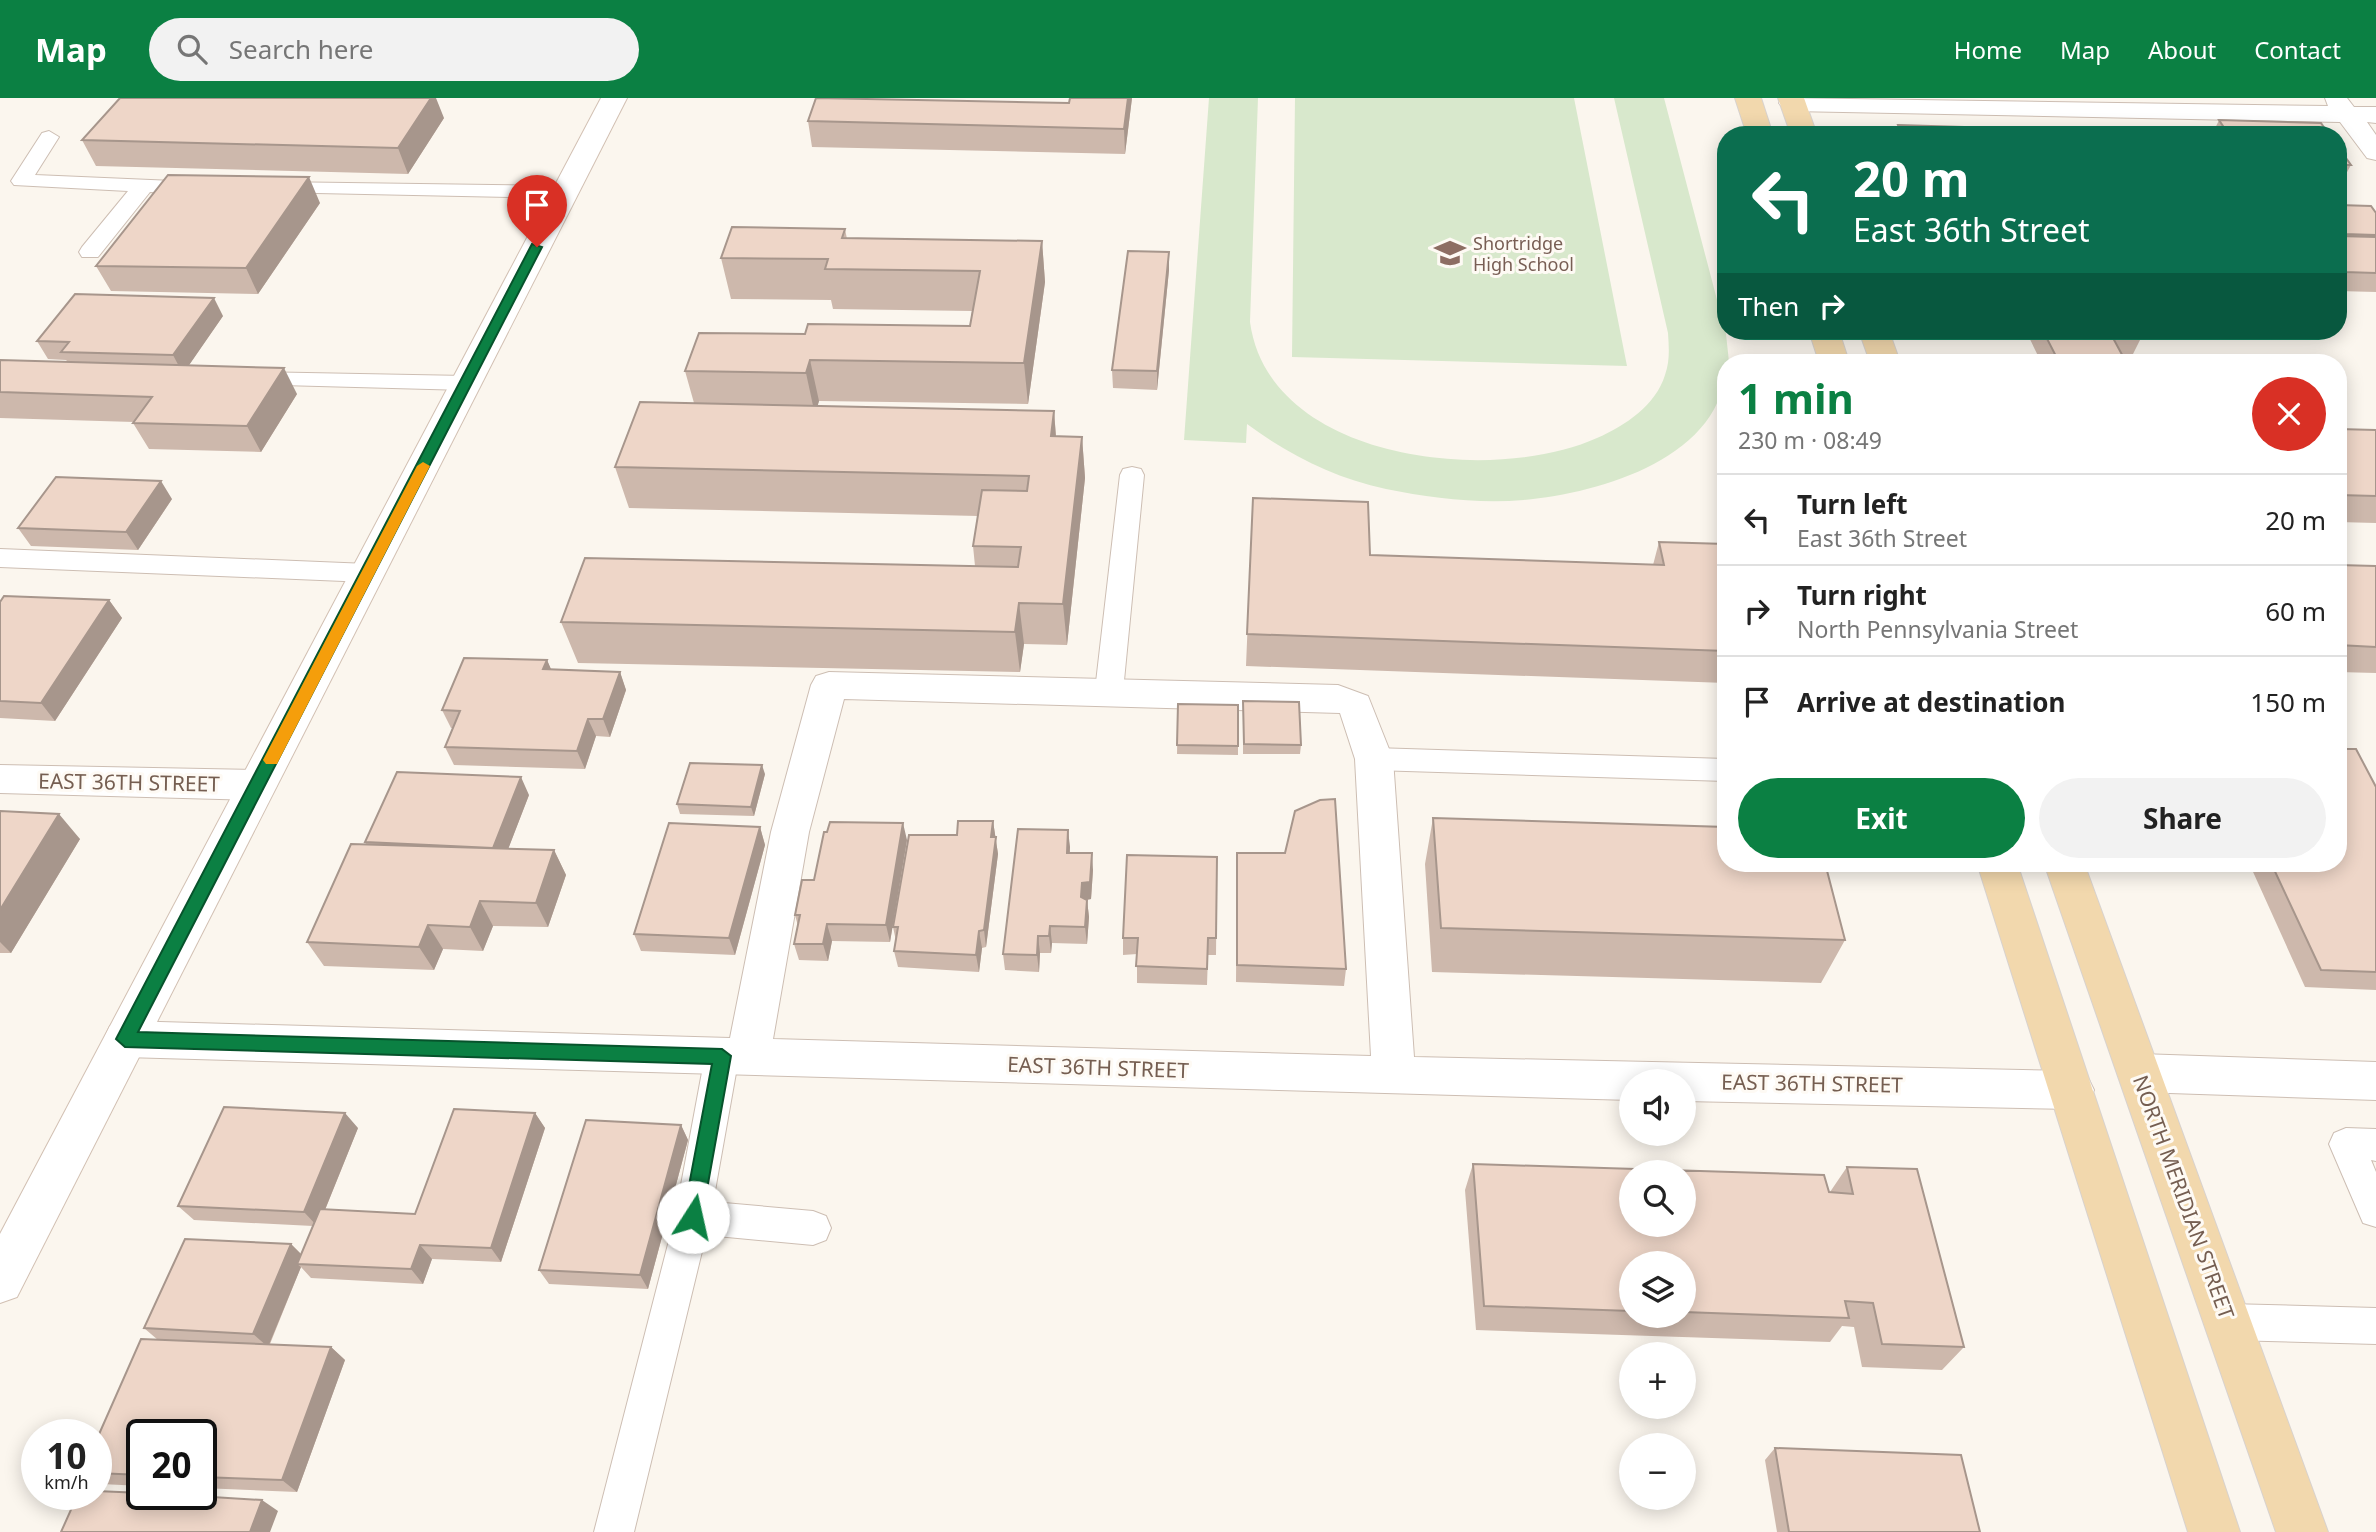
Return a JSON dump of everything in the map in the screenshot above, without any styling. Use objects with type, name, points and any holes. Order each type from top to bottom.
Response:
[{"type":"main road","points":[[1748,98],[1757,126]]},
{"type":"main road","points":[[1791,100],[1801,126]]},
{"type":"main road","points":[[2000,872],[2214,1532]]},
{"type":"main road","name":"NORTH MERIDIAN STREET","points":[[2067,872],[2302,1532]]},
{"type":"street","points":[[0,1281],[614,98]]},
{"type":"street","points":[[1791,100],[2342,106],[2376,115]]},
{"type":"street","points":[[2342,106],[2376,152]]},
{"type":"street","points":[[735,1056],[829,685],[1109,691],[1338,698],[1355,705],[1374,760],[1394,1076]]},
{"type":"street","name":"EAST 36TH STREET","points":[[0,779],[258,785]]},
{"type":"street","name":"EAST 36TH STREET","points":[[125,1039],[1394,1076],[2072,1090]]},
{"type":"street","points":[[2140,1073],[2376,1081]]},
{"type":"lane","points":[[49,137],[20,181],[215,188]]},
{"type":"lane","points":[[90,252],[143,187]]},
{"type":"lane","points":[[256,188],[565,192]]},
{"type":"lane","points":[[228,378],[466,383]]},
{"type":"lane","points":[[1109,691],[1132,475]]},
{"type":"lane","points":[[0,558],[368,573]]},
{"type":"lane","points":[[1374,760],[1717,769]]},
{"type":"lane","points":[[614,1532],[735,1056]]},
{"type":"lane","points":[[2376,1145],[2346,1144],[2376,1211]]},
{"type":"lane","points":[[693,1217],[813,1228]]},
{"type":"lane","points":[[2228,1321],[2376,1326]]},
{"type":"green space","points":[[1209,98],[1258,98],[1250,322],[1266,369],[1298,406],[1341,433],[1392,450],[1447,459],[1502,459],[1553,452],[1597,438],[1638,413],[1661,386],[1668,365],[1668,333],[1614,98],[1664,98],[1717,300],[1717,340],[1727,340],[1728,354],[1717,354],[1717,401],[1705,423],[1682,446],[1654,464],[1588,489],[1524,500],[1472,501],[1403,492],[1349,479],[1279,446],[1247,424],[1246,443],[1184,440]]},
{"type":"green space","points":[[1295,98],[1574,98],[1627,366],[1292,357]]},
{"type":"building","points":[[120,98],[431,98],[398,148],[82,140]]},
{"type":"building","points":[[816,98],[1069,103],[1070,98],[1128,98],[1124,129],[808,121]]},
{"type":"building","points":[[2219,120],[2321,123],[2323,126],[2223,126]]},
{"type":"building","points":[[168,175],[309,177],[246,268],[96,266]]},
{"type":"building","points":[[2347,205],[2371,206],[2376,213],[2376,235],[2347,234]]},
{"type":"building","points":[[732,227],[845,229],[842,238],[1042,241],[1024,363],[810,360],[806,373],[685,371],[699,333],[805,334],[808,324],[970,326],[980,271],[825,269],[828,259],[721,258]]},
{"type":"building","points":[[2347,236],[2376,237],[2376,273],[2347,272]]},
{"type":"building","points":[[1128,251],[1169,252],[1157,371],[1112,370]]},
{"type":"building","points":[[75,294],[214,298],[173,355],[61,352],[69,342],[37,341]]},
{"type":"building","points":[[2048,340],[2114,340],[2122,354],[2055,354]]},
{"type":"building","points":[[0,360],[284,368],[247,426],[133,423],[152,397],[0,392]]},
{"type":"building","points":[[640,402],[1054,411],[1051,436],[1082,437],[1063,604],[1019,603],[1015,632],[561,622],[585,558],[1018,567],[1021,547],[973,546],[982,490],[1027,491],[1029,476],[615,467]]},
{"type":"building","points":[[2347,429],[2376,430],[2376,496],[2347,495]]},
{"type":"building","points":[[56,477],[161,481],[126,532],[18,528]]},
{"type":"building","points":[[1253,498],[1368,502],[1370,555],[1664,565],[1659,542],[1717,544],[1717,651],[1247,634]]},
{"type":"building","points":[[2347,565],[2376,566],[2376,647],[2347,645]]},
{"type":"building","points":[[4,596],[109,600],[41,703],[0,701],[0,602]]},
{"type":"building","points":[[464,658],[547,660],[543,669],[620,672],[603,719],[588,719],[577,751],[445,747],[460,711],[442,710]]},
{"type":"building","points":[[1243,701],[1299,702],[1301,745],[1244,744]]},
{"type":"building","points":[[1178,704],[1238,705],[1238,746],[1177,745]]},
{"type":"building","points":[[2347,749],[2356,749],[2376,787],[2376,972],[2321,970],[2275,872],[2347,872]]},
{"type":"building","points":[[690,763],[762,765],[751,807],[677,804]]},
{"type":"building","points":[[397,772],[521,777],[493,848],[365,842]]},
{"type":"building","points":[[1335,799],[1346,969],[1237,965],[1237,853],[1285,853],[1295,811],[1320,800]]},
{"type":"building","points":[[0,811],[59,814],[0,910]]},
{"type":"building","points":[[1433,818],[1717,827],[1717,872],[1827,872],[1845,940],[1441,928]]},
{"type":"building","points":[[958,821],[993,821],[991,837],[996,837],[984,930],[979,931],[976,955],[894,951],[898,927],[893,927],[909,835],[957,835]]},
{"type":"building","points":[[830,822],[903,823],[886,925],[827,924],[823,944],[794,944],[800,915],[795,915],[802,880],[814,880],[824,832],[827,832]]},
{"type":"building","points":[[669,823],[760,827],[729,938],[634,934]]},
{"type":"building","points":[[1018,829],[1068,830],[1067,853],[1092,853],[1090,882],[1082,883],[1081,897],[1087,900],[1085,927],[1050,926],[1049,936],[1038,936],[1037,955],[1003,954]]},
{"type":"building","points":[[351,844],[554,850],[536,903],[480,901],[470,927],[428,925],[419,947],[307,942]]},
{"type":"building","points":[[1127,855],[1217,857],[1216,938],[1208,938],[1207,969],[1136,966],[1138,938],[1123,938]]},
{"type":"building","points":[[224,1107],[345,1113],[304,1212],[178,1206]]},
{"type":"building","points":[[454,1109],[535,1113],[491,1248],[420,1245],[411,1269],[297,1264],[320,1209],[415,1214]]},
{"type":"building","points":[[586,1120],[681,1125],[640,1275],[539,1270]]},
{"type":"building","points":[[1473,1164],[1619,1169],[1619,1237],[1696,1237],[1696,1171],[1824,1175],[1829,1192],[1853,1194],[1847,1167],[1917,1169],[1964,1347],[1882,1344],[1873,1303],[1845,1301],[1849,1318],[1696,1312],[1696,1251],[1619,1251],[1619,1311],[1484,1306]]},
{"type":"building","points":[[185,1239],[291,1244],[253,1334],[144,1328]]},
{"type":"building","points":[[141,1339],[331,1347],[282,1480],[217,1478],[217,1419],[126,1419],[126,1474],[112,1474],[112,1419],[106,1419]]},
{"type":"building","points":[[1775,1448],[1961,1455],[1980,1532],[1789,1532]]},
{"type":"building","points":[[112,1492],[126,1492],[126,1510],[217,1510],[217,1497],[262,1500],[250,1532],[61,1532],[71,1510],[112,1510]]},
{"type":"slow traffic","points":[[271,760],[423,466]]},
{"type":"place","name":"Shortridge High School","points":[[1450,253]]},
{"type":"route","points":[[537,247],[125,1039],[722,1056],[693,1217]]}]
